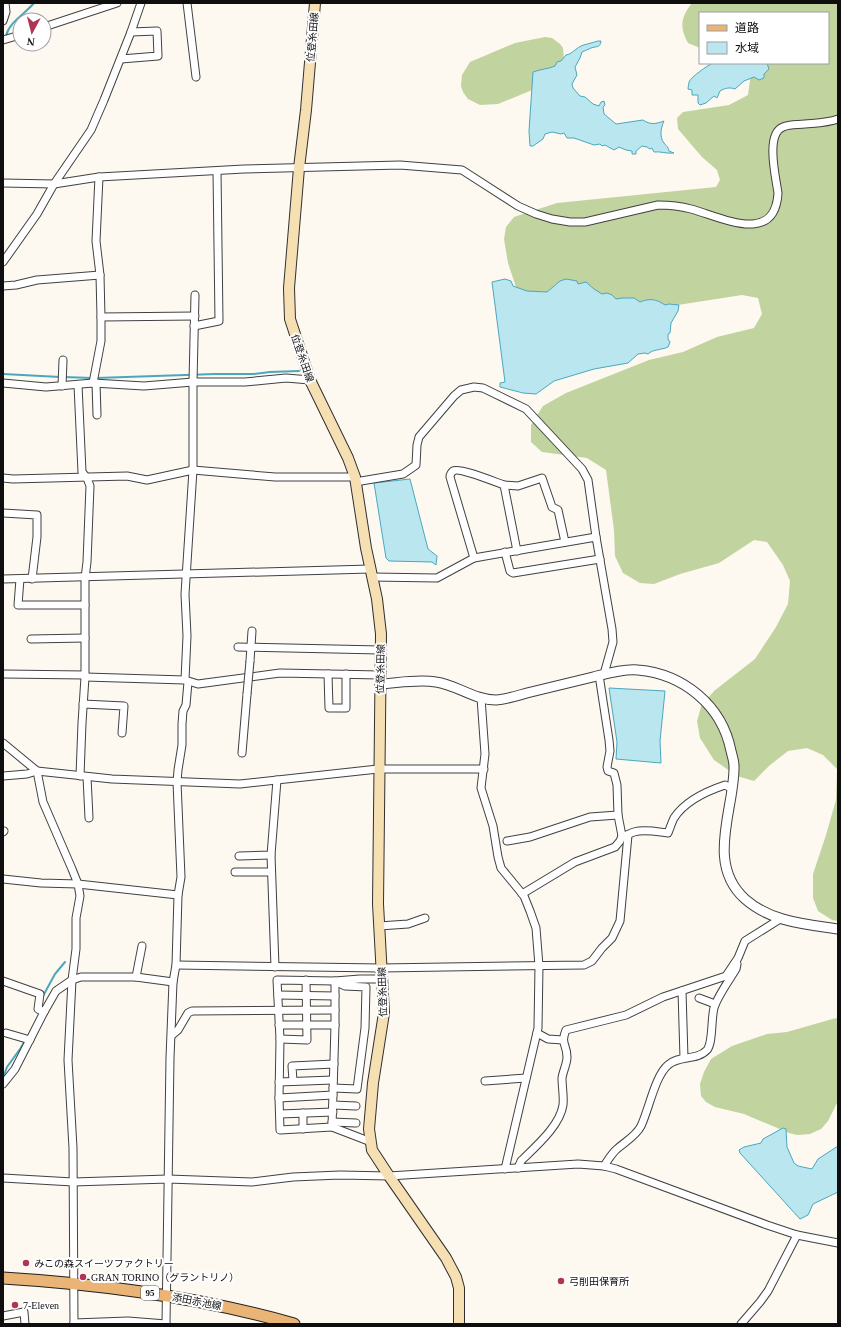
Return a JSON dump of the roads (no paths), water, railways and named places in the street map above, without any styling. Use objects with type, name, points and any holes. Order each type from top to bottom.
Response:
[{"type":"main road","name":"位登糸田線","points":[[315,3],[289,288],[290,319],[310,380],[348,458],[355,480],[377,599],[381,634],[378,769],[378,904],[384,1014],[373,1083],[369,1129],[372,1150],[446,1258],[456,1277],[459,1288],[459,1324]]},
{"type":"main road","name":"添田赤池線","points":[[3,1278],[74,1284],[167,1296],[210,1303],[290,1323]]},
{"type":"street","points":[[3,21],[6,12],[5,3]]},
{"type":"street","points":[[52,24],[117,3]]},
{"type":"street","points":[[3,262],[37,214],[54,184],[91,130],[131,32],[141,3]]},
{"type":"street","points":[[188,3],[196,77]]},
{"type":"street","points":[[120,59],[158,56],[156,31],[131,32]]},
{"type":"street","points":[[3,183],[54,184],[99,177],[400,164],[462,170],[518,206],[552,219],[570,222],[585,222],[658,205],[668,205],[680,206],[742,224],[752,225],[765,220],[772,213],[778,201],[773,149],[778,130],[787,126],[830,122],[838,119]]},
{"type":"street","points":[[194,326],[219,321],[217,171]]},
{"type":"street","points":[[97,415],[94,383],[101,341],[100,275],[96,240],[99,177]]},
{"type":"street","points":[[3,286],[16,285],[37,280],[100,275]]},
{"type":"street","points":[[3,743],[37,771],[43,802],[78,884],[80,896],[76,918],[76,949],[72,980],[68,1060],[74,1182],[74,1324],[128,1321],[166,1324],[173,982],[176,965],[178,895],[181,877],[177,782],[182,745],[183,711],[186,705],[187,636],[185,594],[193,470],[195,295]]},
{"type":"street","points":[[101,317],[195,316]]},
{"type":"street","points":[[62,386],[63,360]]},
{"type":"street","points":[[3,383],[46,387],[94,383],[144,386],[193,382],[245,382],[286,378],[310,380]]},
{"type":"street","points":[[78,385],[82,472],[87,478],[90,486],[85,578],[85,676],[83,704],[84,776],[89,818]]},
{"type":"street","points":[[3,478],[87,478],[127,476],[147,480],[193,470],[275,477],[355,480],[403,474],[416,465],[419,437],[454,396],[461,390],[474,387],[483,388],[526,409],[582,469],[588,480],[612,629],[612,642],[602,675],[610,751],[607,767],[608,771],[614,773],[617,785],[618,815],[625,836],[620,921],[612,938],[592,961],[584,965],[381,968],[176,965]]},
{"type":"street","points":[[474,558],[450,477],[451,472],[457,470],[504,485],[518,486],[542,478],[552,507],[558,510],[565,542]]},
{"type":"street","points":[[504,485],[517,551]]},
{"type":"street","points":[[3,513],[37,515],[32,579]]},
{"type":"street","points":[[3,579],[85,578],[186,574],[371,573],[437,578],[474,558],[596,537]]},
{"type":"street","points":[[505,552],[510,571],[513,573],[600,559]]},
{"type":"street","points":[[20,579],[18,605],[85,605]]},
{"type":"street","points":[[242,753],[252,631]]},
{"type":"street","points":[[31,638],[85,638]]},
{"type":"street","points":[[238,647],[380,650]]},
{"type":"street","points":[[3,674],[186,681],[198,684],[280,673],[346,674],[380,679],[436,682],[486,700],[502,699],[602,675],[636,669],[655,672],[682,683],[701,697],[715,712],[724,727],[730,745],[734,765],[724,838],[724,852],[726,866],[736,889],[754,906],[780,919],[838,929]]},
{"type":"street","points":[[328,674],[328,708],[346,708],[346,674]]},
{"type":"street","points":[[481,698],[485,754],[481,788],[493,826],[501,868],[522,894],[536,928],[539,966],[537,1034],[505,1169]]},
{"type":"street","points":[[83,704],[124,706],[122,733]]},
{"type":"street","points":[[3,776],[27,774],[37,771],[84,776],[177,782],[240,784],[378,769],[484,769]]},
{"type":"street","points":[[275,966],[270,855],[277,780]]},
{"type":"street","points":[[522,894],[575,862],[615,847],[625,836],[634,832],[652,831],[668,833],[674,818],[698,796],[725,785],[731,788]]},
{"type":"street","points":[[507,840],[530,837],[590,817],[618,815]]},
{"type":"street","points":[[238,856],[270,855]]},
{"type":"street","points":[[235,872],[271,872]]},
{"type":"street","points":[[3,879],[41,883],[78,884],[178,895]]},
{"type":"street","points":[[379,926],[408,924],[424,918]]},
{"type":"street","points":[[518,1168],[521,1161],[555,1125],[561,1112],[563,1105],[563,1073],[567,1057],[563,1040],[566,1030],[626,1015],[663,997],[726,976],[738,958],[745,942],[780,919]]},
{"type":"street","points":[[136,977],[142,946]]},
{"type":"street","points":[[604,1166],[616,1150],[635,1135],[641,1126],[661,1072],[668,1064],[676,1059],[699,1056],[710,1045],[712,1018],[716,1004],[736,969],[738,958]]},
{"type":"street","points":[[4,1082],[14,1069],[56,991],[72,980],[81,977],[136,977],[173,982]]},
{"type":"street","points":[[356,1123],[280,1130],[280,1040],[277,980],[382,979]]},
{"type":"street","points":[[280,1040],[307,1040],[306,980]]},
{"type":"street","points":[[332,1125],[335,980]]},
{"type":"street","points":[[279,1098],[357,1089],[365,1028],[366,987],[345,986],[335,980]]},
{"type":"street","points":[[3,981],[40,994],[38,1009],[44,1012]]},
{"type":"street","points":[[682,991],[684,1058]]},
{"type":"street","points":[[278,995],[335,996]]},
{"type":"street","points":[[699,998],[716,1004]]},
{"type":"street","points":[[172,1035],[178,1030],[188,1013],[192,1011],[335,1010]]},
{"type":"street","points":[[279,1025],[335,1025]]},
{"type":"street","points":[[6,1033],[30,1040]]},
{"type":"street","points":[[537,1034],[548,1039],[563,1040]]},
{"type":"street","points":[[293,1081],[292,1066],[334,1064]]},
{"type":"street","points":[[485,1081],[526,1078]]},
{"type":"street","points":[[279,1082],[333,1080]]},
{"type":"street","points":[[280,1114],[303,1113],[356,1106]]},
{"type":"street","points":[[303,1113],[303,1129]]},
{"type":"street","points":[[332,1125],[371,1142]]},
{"type":"street","points":[[3,1178],[74,1182],[168,1179],[252,1182],[293,1177],[340,1175],[389,1176],[578,1164],[604,1166],[688,1195],[743,1217],[797,1235],[838,1243]]},
{"type":"street","points":[[741,1324],[768,1291],[797,1235]]},
{"type":"street","points":[[3,1316],[24,1312],[25,1324]]},
{"type":"water","points":[[601,41],[599,46],[582,52],[575,67],[577,75],[572,84],[573,88],[580,96],[585,97],[593,104],[599,106],[601,102],[604,101],[604,114],[616,124],[643,120],[653,124],[664,121],[661,129],[661,138],[668,147],[669,151],[674,153],[654,152],[652,148],[650,149],[642,146],[636,151],[636,154],[632,154],[632,151],[619,147],[614,150],[605,145],[594,145],[574,138],[567,138],[564,133],[561,134],[552,132],[545,134],[543,139],[533,146],[530,146],[529,131],[533,72],[555,66],[557,62],[561,61],[566,55],[570,54],[579,47]]},
{"type":"water","points":[[712,64],[767,64],[769,69],[764,74],[764,78],[759,80],[754,77],[744,81],[735,89],[724,89],[720,91],[717,98],[714,96],[706,103],[700,105],[698,103],[698,95],[692,95],[692,90],[688,89],[690,80]]},
{"type":"water","points":[[505,279],[511,281],[513,286],[527,291],[547,292],[560,281],[566,279],[577,281],[578,284],[586,282],[602,294],[607,293],[616,299],[634,298],[640,302],[653,300],[659,301],[665,305],[679,305],[678,311],[671,323],[670,333],[668,334],[668,339],[670,342],[666,348],[652,351],[648,354],[638,354],[628,363],[594,369],[554,381],[536,394],[523,393],[500,387],[500,383],[505,382],[492,282]]},
{"type":"water","points":[[410,479],[428,549],[437,556],[436,565],[432,562],[389,561],[386,558],[374,483]]},
{"type":"water","points":[[609,688],[665,691],[660,741],[661,763],[616,759],[617,742]]},
{"type":"water","points":[[783,1128],[786,1129],[787,1147],[794,1163],[798,1166],[812,1169],[818,1159],[838,1146],[838,1192],[813,1204],[808,1215],[800,1219],[740,1153],[739,1150],[744,1147],[761,1143],[763,1139]]},
{"type":"waterway","points":[[6,36],[10,26],[34,3]]},
{"type":"waterway","points":[[96,378],[253,374],[299,371]]},
{"type":"waterway","points":[[3,374],[60,377]]},
{"type":"waterway","points":[[64,377],[92,378]]},
{"type":"waterway","points":[[43,996],[55,974],[65,962]]},
{"type":"waterway","points":[[3,1078],[7,1067],[30,1033]]},
{"type":"place","name":"みこの森スイーツファクトリー","points":[[26,1263]]},
{"type":"place","name":"GRAN TORINO（グラントリノ）","points":[[83,1277]]},
{"type":"place","name":"弓削田保育所","points":[[561,1281]]},
{"type":"place","name":"7-Eleven","points":[[15,1305]]}]
